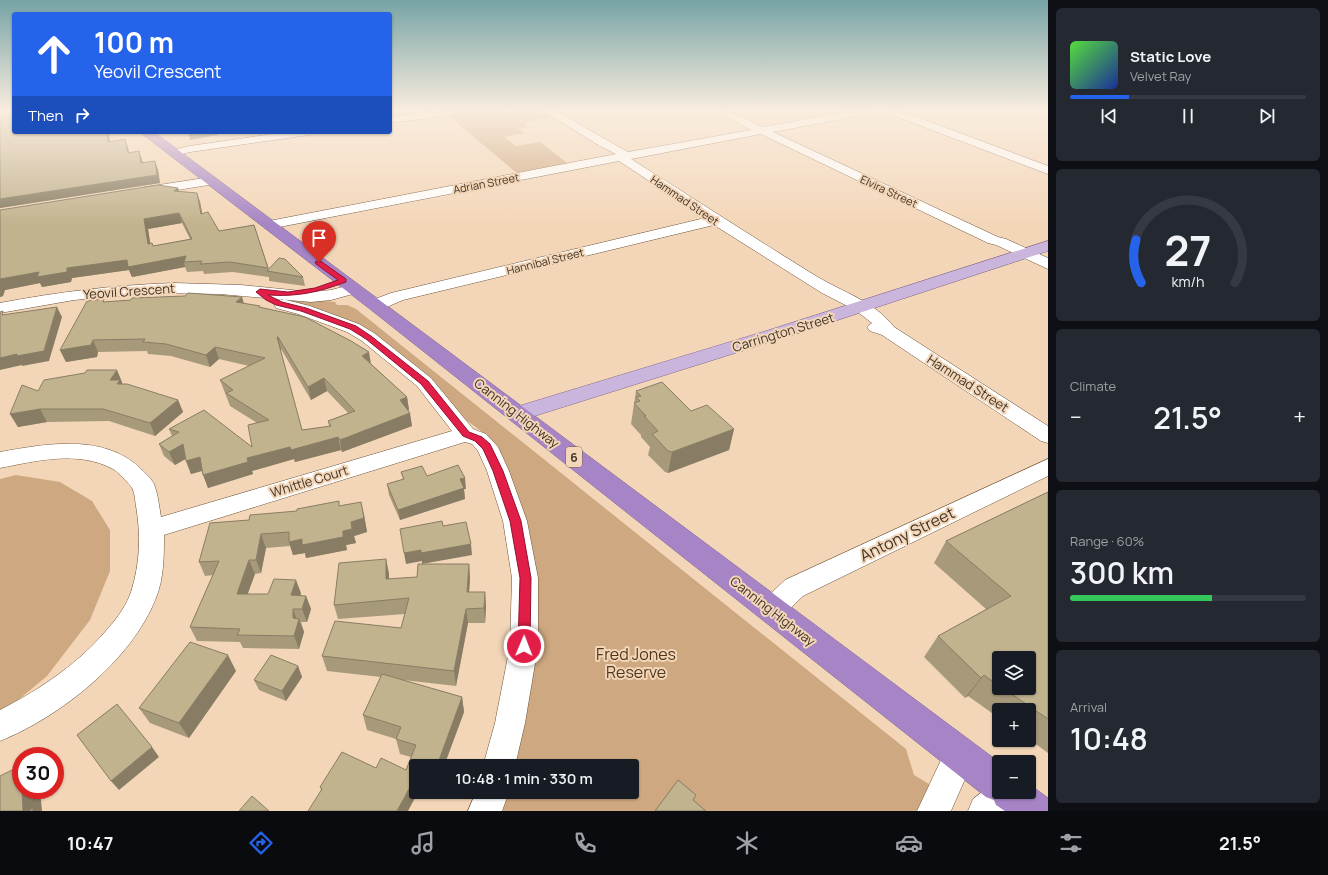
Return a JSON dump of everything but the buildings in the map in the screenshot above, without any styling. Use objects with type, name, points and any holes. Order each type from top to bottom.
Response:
[{"type":"highway","name":"Canning Highway","points":[[168,149],[376,305],[992,779]]},
{"type":"highway","points":[[1018,799],[1034,811]]},
{"type":"main road","name":"Carrington Street","points":[[523,418],[859,311],[1037,257]]},
{"type":"street","points":[[174,153],[191,149]]},
{"type":"street","name":"Hammad Street","points":[[614,149],[624,154],[621,157],[716,220],[828,290],[831,297],[859,311],[874,326],[888,331],[1048,436]]},
{"type":"street","name":"Adrian Street","points":[[269,225],[665,149]]},
{"type":"street","name":"Elvira Street","points":[[800,149],[993,240],[997,244],[1037,257]]},
{"type":"street","points":[[992,149],[1048,170]]},
{"type":"street","points":[[137,192],[211,180]]},
{"type":"street","name":"Hannibal Street","points":[[376,305],[397,296],[716,220]]},
{"type":"street","name":"Yeovil Crescent","points":[[0,308],[75,295],[128,289],[200,288],[288,294],[299,298],[316,297],[349,285]]},
{"type":"street","name":"Yeovil Crescent","points":[[260,292],[269,299],[347,325],[368,337],[424,382],[466,434]]},
{"type":"street","points":[[466,434],[479,439],[487,447],[498,471],[515,521],[526,578],[524,646],[510,722],[501,759]]},
{"type":"street","name":"Whittle Court","points":[[152,529],[466,434]]},
{"type":"street","points":[[0,460],[38,453],[70,451],[97,454],[122,464],[143,485],[152,529],[151,563],[143,596],[121,634],[94,663],[61,690],[25,713],[0,726]]},
{"type":"street","name":"Antony Street","points":[[771,610],[794,588],[1048,467]]},
{"type":"street","points":[[934,811],[960,754]]},
{"type":"street","points":[[485,811],[490,799]]},
{"type":"street","points":[[985,811],[1000,799]]},
{"type":"green space","points":[[488,149],[549,149],[570,165],[518,174]]},
{"type":"green space","name":"Fred Jones Reserve","points":[[296,298],[335,302],[337,305],[347,305],[356,309],[906,749],[914,775],[929,784],[927,795],[922,805],[916,811],[496,811],[501,799],[639,799],[639,759],[514,759],[536,633],[493,443],[485,434],[466,420],[404,358],[284,300]]},
{"type":"green space","points":[[16,475],[60,482],[92,501],[110,530],[110,571],[90,620],[47,676],[0,715],[0,479]]},
{"type":"route","points":[[319,262],[344,281],[308,292],[288,294],[260,292],[269,299],[329,318],[353,328],[368,337],[389,352],[424,382],[466,434],[479,439],[487,447],[498,471],[515,521],[526,578],[524,646]]}]
